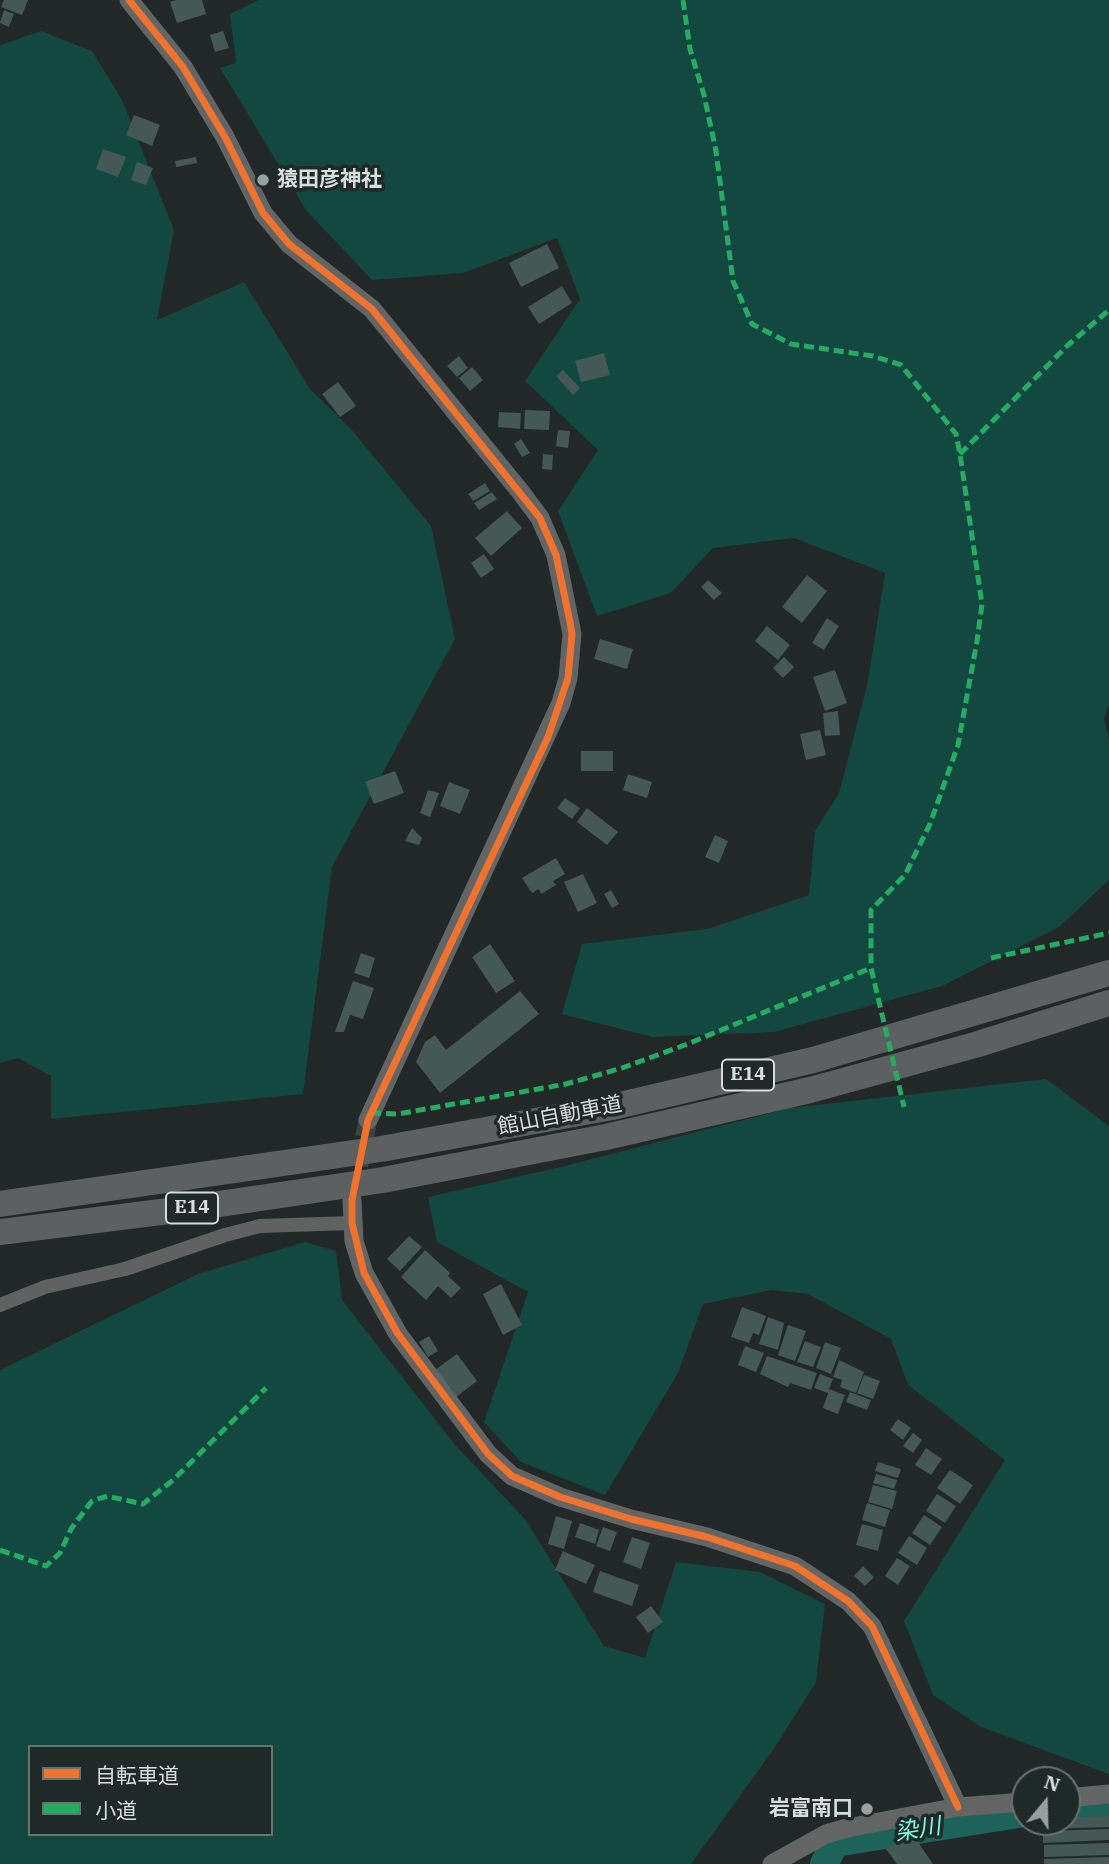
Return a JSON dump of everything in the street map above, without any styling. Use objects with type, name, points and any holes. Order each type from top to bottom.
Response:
[{"type":"highway","name":"館山自動車道","points":[[0,1204],[381,1149],[612,1107],[825,1057],[1109,973]]},
{"type":"highway","name":"館山自動車道","points":[[0,1232],[383,1180],[606,1137],[810,1090],[975,1045],[1109,1003]]},
{"type":"street","points":[[129,0],[183,67],[225,137],[263,213],[289,244],[372,309],[540,518],[556,555],[572,634],[561,703],[368,1120]]},
{"type":"street","points":[[352,1200],[352,1223],[364,1273],[398,1334],[488,1454],[512,1476],[561,1497],[631,1519],[707,1537],[794,1566],[848,1601],[872,1626],[958,1807]]},
{"type":"street","points":[[0,1305],[45,1287],[125,1269],[260,1226],[352,1223]]},
{"type":"street","points":[[1081,1797],[1109,1794]]},
{"type":"street","points":[[772,1864],[826,1834],[872,1822],[958,1807],[1011,1803]]},
{"type":"green space","points":[[259,0],[1109,0],[1109,704],[1104,718],[1109,740],[1109,880],[1059,927],[942,986],[774,1032],[653,1037],[562,1014],[582,944],[707,929],[809,895],[815,831],[839,793],[867,686],[885,573],[794,538],[713,548],[671,593],[597,616],[558,511],[598,450],[525,381],[580,299],[557,238],[463,273],[372,280],[306,210],[220,68],[236,63],[230,14]]},
{"type":"green space","points":[[41,31],[92,51],[122,100],[174,230],[157,320],[244,282],[310,389],[351,429],[431,526],[455,639],[332,867],[303,1094],[51,1119],[51,1076],[18,1058],[0,1063],[0,45]]},
{"type":"green space","points":[[1046,1079],[1109,1126],[1109,1774],[981,1727],[933,1695],[904,1621],[1005,1460],[908,1385],[891,1339],[808,1294],[771,1290],[703,1304],[678,1373],[605,1495],[521,1462],[484,1422],[528,1292],[437,1242],[428,1197],[561,1167],[790,1108]]},
{"type":"green space","points":[[305,1242],[336,1251],[342,1300],[456,1446],[525,1519],[604,1646],[645,1658],[676,1562],[760,1572],[825,1604],[816,1682],[773,1750],[691,1864],[0,1864],[0,1370],[198,1274]]},
{"type":"building","points":[[4,0],[28,0],[22,15],[1,7]]},
{"type":"building","points":[[202,0],[206,14],[177,23],[170,2]]},
{"type":"building","points":[[4,10],[14,14],[9,27],[0,23]]},
{"type":"building","points":[[223,31],[229,48],[215,52],[210,35]]},
{"type":"building","points":[[134,115],[160,125],[152,146],[126,135]]},
{"type":"building","points":[[103,149],[126,157],[118,177],[96,169]]},
{"type":"building","points":[[196,157],[197,163],[176,167],[175,161]]},
{"type":"building","points":[[137,162],[153,168],[146,185],[131,180]]},
{"type":"building","points":[[547,244],[559,268],[521,287],[509,263]]},
{"type":"building","points":[[562,286],[572,303],[539,324],[528,307]]},
{"type":"building","points":[[604,353],[610,375],[581,382],[575,361]]},
{"type":"building","points":[[459,356],[468,368],[457,377],[447,366]]},
{"type":"building","points":[[472,367],[483,380],[470,391],[459,378]]},
{"type":"building","points":[[563,370],[580,388],[573,395],[556,376]]},
{"type":"building","points":[[338,382],[356,406],[340,417],[322,394]]},
{"type":"building","points":[[525,410],[550,411],[549,430],[524,429]]},
{"type":"building","points":[[499,412],[521,413],[520,429],[498,427]]},
{"type":"building","points":[[558,430],[570,431],[568,448],[556,446]]},
{"type":"building","points":[[521,439],[530,453],[522,457],[514,444]]},
{"type":"building","points":[[543,454],[553,455],[552,470],[542,469]]},
{"type":"building","points":[[485,483],[490,491],[473,501],[468,494]]},
{"type":"building","points":[[492,492],[497,499],[479,510],[474,503]]},
{"type":"building","points":[[507,511],[522,528],[491,556],[475,538]]},
{"type":"building","points":[[484,554],[494,569],[481,578],[471,563]]},
{"type":"building","points":[[807,575],[827,591],[802,623],[782,607]]},
{"type":"building","points":[[708,580],[722,593],[714,600],[701,587]]},
{"type":"building","points":[[827,618],[839,626],[824,650],[812,643]]},
{"type":"building","points":[[767,626],[790,645],[778,660],[755,641]]},
{"type":"building","points":[[600,639],[633,649],[627,669],[594,659]]},
{"type":"building","points":[[784,657],[794,667],[783,678],[773,668]]},
{"type":"building","points":[[835,670],[847,703],[825,711],[813,677]]},
{"type":"building","points":[[838,711],[840,735],[825,736],[823,713]]},
{"type":"building","points":[[820,730],[826,755],[806,760],[800,734]]},
{"type":"building","points":[[581,751],[613,751],[613,771],[581,771]]},
{"type":"building","points":[[395,771],[404,793],[374,804],[365,782]]},
{"type":"building","points":[[628,774],[652,782],[647,798],[623,790]]},
{"type":"building","points":[[449,782],[470,790],[460,814],[440,806]]},
{"type":"building","points":[[428,790],[439,793],[430,817],[420,813]]},
{"type":"building","points":[[565,798],[580,808],[572,819],[557,808]]},
{"type":"building","points":[[587,808],[618,832],[607,845],[577,822]]},
{"type":"building","points":[[412,828],[422,838],[419,845],[405,841]]},
{"type":"building","points":[[715,835],[728,841],[719,863],[705,857]]},
{"type":"building","points":[[556,858],[565,874],[553,881],[556,885],[541,894],[539,889],[532,893],[522,878]]},
{"type":"building","points":[[583,874],[597,903],[578,912],[564,882]]},
{"type":"building","points":[[611,890],[619,904],[612,908],[604,894]]},
{"type":"building","points":[[490,944],[515,981],[496,993],[472,957]]},
{"type":"building","points":[[361,953],[375,958],[369,978],[354,973]]},
{"type":"building","points":[[353,981],[374,988],[363,1019],[350,1015],[344,1032],[335,1032]]},
{"type":"building","points":[[520,991],[539,1014],[440,1093],[416,1062],[425,1042],[435,1035],[446,1050]]},
{"type":"building","points":[[409,1236],[422,1247],[400,1271],[387,1259]]},
{"type":"building","points":[[425,1250],[450,1273],[448,1276],[461,1288],[451,1298],[438,1286],[426,1300],[401,1277]]},
{"type":"building","points":[[501,1284],[522,1325],[503,1335],[483,1294]]},
{"type":"building","points":[[742,1307],[766,1316],[759,1335],[753,1333],[749,1343],[731,1337]]},
{"type":"building","points":[[768,1317],[784,1323],[778,1350],[759,1344]]},
{"type":"building","points":[[788,1325],[806,1331],[795,1361],[778,1355]]},
{"type":"building","points":[[429,1336],[438,1351],[428,1357],[419,1342]]},
{"type":"building","points":[[805,1341],[821,1347],[813,1367],[797,1362]]},
{"type":"building","points":[[825,1342],[841,1348],[831,1374],[816,1368]]},
{"type":"building","points":[[745,1346],[764,1353],[756,1372],[738,1365]]},
{"type":"building","points":[[457,1354],[477,1381],[455,1398],[435,1370]]},
{"type":"building","points":[[767,1356],[817,1373],[811,1390],[790,1383],[788,1387],[760,1374]]},
{"type":"building","points":[[839,1360],[864,1372],[856,1393],[840,1387],[842,1380],[833,1377]]},
{"type":"building","points":[[820,1374],[833,1379],[829,1389],[845,1395],[838,1414],[823,1408],[828,1393],[814,1388]]},
{"type":"building","points":[[864,1375],[880,1381],[873,1399],[857,1393]]},
{"type":"building","points":[[850,1392],[871,1400],[867,1410],[846,1402]]},
{"type":"building","points":[[898,1419],[911,1428],[903,1440],[890,1430]]},
{"type":"building","points":[[913,1433],[922,1440],[913,1453],[903,1446]]},
{"type":"building","points":[[926,1448],[942,1459],[931,1475],[915,1465]]},
{"type":"building","points":[[878,1462],[901,1469],[898,1478],[875,1471]]},
{"type":"building","points":[[950,1470],[973,1485],[960,1504],[937,1488]]},
{"type":"building","points":[[876,1474],[897,1480],[894,1489],[873,1483]]},
{"type":"building","points":[[873,1485],[897,1491],[892,1509],[868,1502]]},
{"type":"building","points":[[937,1494],[956,1506],[945,1523],[926,1511]]},
{"type":"building","points":[[867,1503],[890,1510],[885,1527],[862,1520]]},
{"type":"building","points":[[924,1515],[942,1527],[930,1545],[912,1533]]},
{"type":"building","points":[[556,1516],[572,1521],[564,1549],[548,1544]]},
{"type":"building","points":[[580,1523],[599,1530],[595,1544],[575,1537]]},
{"type":"building","points":[[862,1524],[883,1530],[878,1551],[856,1545]]},
{"type":"building","points":[[603,1527],[617,1532],[610,1551],[596,1546]]},
{"type":"building","points":[[909,1536],[927,1548],[917,1565],[898,1553]]},
{"type":"building","points":[[632,1537],[650,1543],[641,1569],[623,1562]]},
{"type":"building","points":[[563,1551],[595,1565],[586,1584],[555,1570]]},
{"type":"building","points":[[897,1558],[910,1566],[898,1585],[885,1576]]},
{"type":"building","points":[[863,1566],[874,1577],[865,1586],[854,1576]]},
{"type":"building","points":[[600,1571],[639,1585],[632,1606],[593,1592]]},
{"type":"building","points":[[651,1606],[663,1622],[648,1633],[636,1617]]},
{"type":"building","points":[[1109,1816],[1109,1827],[1081,1828],[1081,1817]]},
{"type":"building","points":[[1109,1829],[1109,1840],[1043,1843],[1043,1836],[1081,1836],[1081,1830]]},
{"type":"building","points":[[911,1832],[933,1864],[897,1864],[886,1849]]},
{"type":"building","points":[[1109,1843],[1109,1855],[1044,1857],[1044,1845]]},
{"type":"building","points":[[1109,1857],[1109,1864],[1044,1864],[1044,1859]]},
{"type":"waterway","name":"染川","points":[[1081,1809],[1109,1809]]},
{"type":"waterway","name":"染川","points":[[824,1864],[835,1843],[1011,1815]]},
{"type":"tunnel","points":[[353,1194],[368,1120]]},
{"type":"marked path","points":[[683,0],[690,49],[704,95],[716,151],[733,281],[752,324],[791,344],[873,356],[901,365],[956,434],[960,454],[982,604],[977,641],[958,745],[930,824],[905,875],[871,910],[871,968]]},
{"type":"marked path","points":[[960,454],[1068,345],[1109,310]]},
{"type":"marked path","points":[[991,958],[1109,933]]},
{"type":"marked path","points":[[371,1113],[398,1114],[566,1084],[622,1068],[685,1045],[871,968],[904,1107]]},
{"type":"marked path","points":[[0,1550],[46,1566],[60,1553],[71,1529],[92,1501],[107,1496],[143,1504],[173,1480],[266,1388]]},
{"type":"cycle path","points":[[129,0],[183,67],[225,137],[263,213],[289,244],[372,309],[540,518],[556,555],[570,622],[572,634],[568,678],[548,737],[368,1120],[352,1200],[352,1223],[364,1273],[398,1334],[488,1454],[512,1476],[560,1497],[631,1519],[707,1537],[795,1566],[848,1601],[872,1626],[958,1807]]},
{"type":"place","name":"猿田彦神社","points":[[263,180]]},
{"type":"place","name":"岩富南口","points":[[867,1809]]}]
